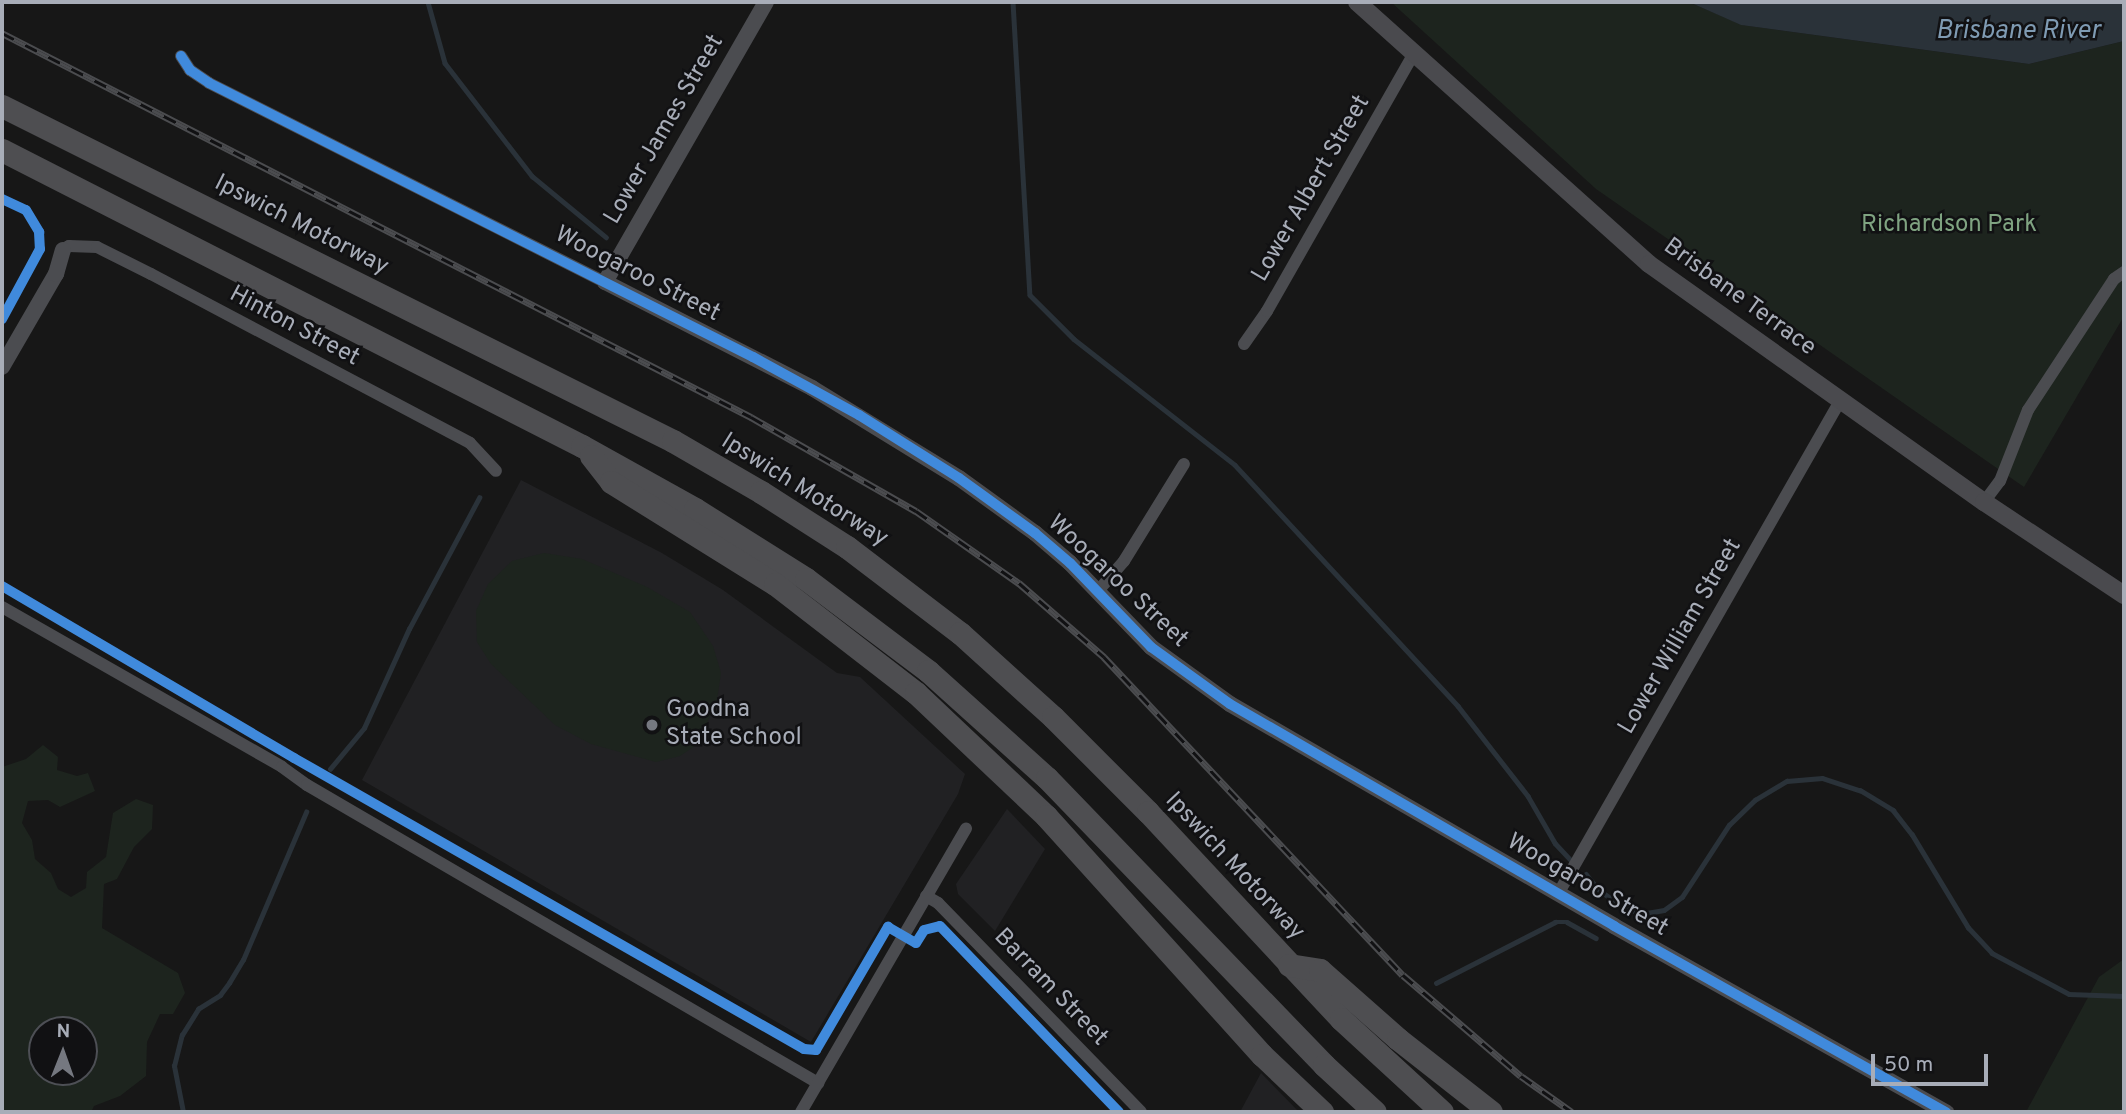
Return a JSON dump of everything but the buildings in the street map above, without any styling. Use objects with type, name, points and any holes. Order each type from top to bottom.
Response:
[{"type":"highway","name":"Ipswich Motorway","points":[[2,106],[673,441],[838,540],[918,599],[1020,685],[1148,813],[1341,1019],[1442,1112]]},
{"type":"highway","points":[[2,150],[582,446],[750,542],[806,579],[928,671],[1047,778],[1295,1036],[1374,1112]]},
{"type":"highway","points":[[582,446],[611,482],[775,584],[916,693],[1046,816],[1262,1055],[1322,1112]]},
{"type":"highway","points":[[1289,965],[1320,970],[1398,1039],[1492,1112]]},
{"type":"main road","name":"Brisbane Terrace","points":[[1357,2],[1649,264],[1984,502],[2124,595]]},
{"type":"street","name":"Lower James Street","points":[[605,282],[766,2]]},
{"type":"street","name":"Lower Albert Street","points":[[1244,344],[1267,311],[1414,53]]},
{"type":"street","name":"Woogaroo Street","points":[[181,56],[190,70],[209,83],[812,388],[909,446],[1035,533],[1151,647],[1230,704],[1614,926],[1946,1112]]},
{"type":"street","name":"Hinton Street","points":[[63,250],[69,246],[97,247],[151,274],[470,443],[496,471]]},
{"type":"street","points":[[2,367],[55,274],[63,250]]},
{"type":"street","points":[[1984,502],[2000,481],[2028,410],[2114,279],[2124,272]]},
{"type":"street","name":"Lower William Street","points":[[1558,894],[1840,401]]},
{"type":"street","points":[[1097,592],[1124,561],[1184,464]]},
{"type":"street","points":[[2,607],[282,767],[330,799],[818,1083]]},
{"type":"street","points":[[801,1112],[966,828]]},
{"type":"street","name":"Barram Street","points":[[926,896],[938,903],[1141,1112]]},
{"type":"shaded area","name":"Goodna State School","points":[[521,480],[662,553],[723,590],[837,673],[860,677],[965,774],[958,794],[811,1042],[362,780]]},
{"type":"shaded area","points":[[1007,809],[1045,849],[995,931],[958,894],[956,884]]},
{"type":"shaded area","points":[[1261,1073],[1299,1112],[1240,1112]]},
{"type":"green space","name":"Richardson Park","points":[[1391,2],[1689,2],[1742,25],[2029,64],[2124,41],[2124,316],[2024,487],[1596,189]]},
{"type":"green space","points":[[544,553],[582,559],[647,587],[690,612],[713,646],[721,673],[717,700],[698,744],[680,756],[656,762],[591,744],[555,725],[491,664],[477,642],[476,611],[488,584],[512,561]]},
{"type":"green space","points":[[43,745],[58,757],[57,770],[77,776],[88,773],[95,791],[60,807],[48,800],[28,801],[22,823],[32,840],[35,859],[51,873],[58,889],[71,897],[86,888],[87,872],[106,857],[113,813],[136,799],[153,805],[152,829],[134,847],[117,879],[104,884],[102,928],[178,973],[185,993],[173,1014],[160,1014],[147,1042],[146,1076],[120,1096],[94,1106],[91,1112],[2,1112],[2,767],[26,759]]},
{"type":"green space","points":[[2124,959],[2124,1112],[2026,1112],[2099,977]]},
{"type":"water","name":"Brisbane River","points":[[1689,2],[2124,2],[2124,41],[2029,64],[1741,25]]},
{"type":"waterway","points":[[428,2],[445,63],[532,176],[606,237]]},
{"type":"waterway","points":[[1013,2],[1030,295],[1074,339],[1235,465],[1458,706],[1528,796],[1555,843],[1571,860]]},
{"type":"waterway","points":[[330,769],[364,728],[409,629],[479,498]]},
{"type":"waterway","points":[[1586,874],[1598,889],[1617,903],[1641,914],[1664,910],[1682,897],[1729,825],[1755,800],[1787,781],[1822,778],[1860,790],[1893,810],[1912,834],[1968,927],[1992,953],[2069,994],[2124,996]]},
{"type":"waterway","points":[[183,1112],[174,1066],[182,1035],[198,1009],[220,995],[243,960],[306,812]]},
{"type":"waterway","points":[[1436,983],[1555,922],[1567,922],[1596,938]]},
{"type":"railway","points":[[2,33],[751,417],[916,511],[1019,583],[1104,657],[1403,975],[1521,1076],[1572,1112]]},
{"type":"cycle path","points":[[181,56],[190,70],[209,83],[753,357],[859,415],[959,478],[1035,533],[1070,563],[1151,647],[1230,704],[1614,926],[1946,1112]]},
{"type":"cycle path","points":[[2,199],[26,210],[39,232],[40,249],[2,319]]},
{"type":"cycle path","points":[[2,586],[294,758],[804,1049],[816,1050],[888,927],[916,943],[924,930],[940,926],[1119,1112]]},
{"type":"place","name":"Goodna State School","points":[[652,725]]}]
